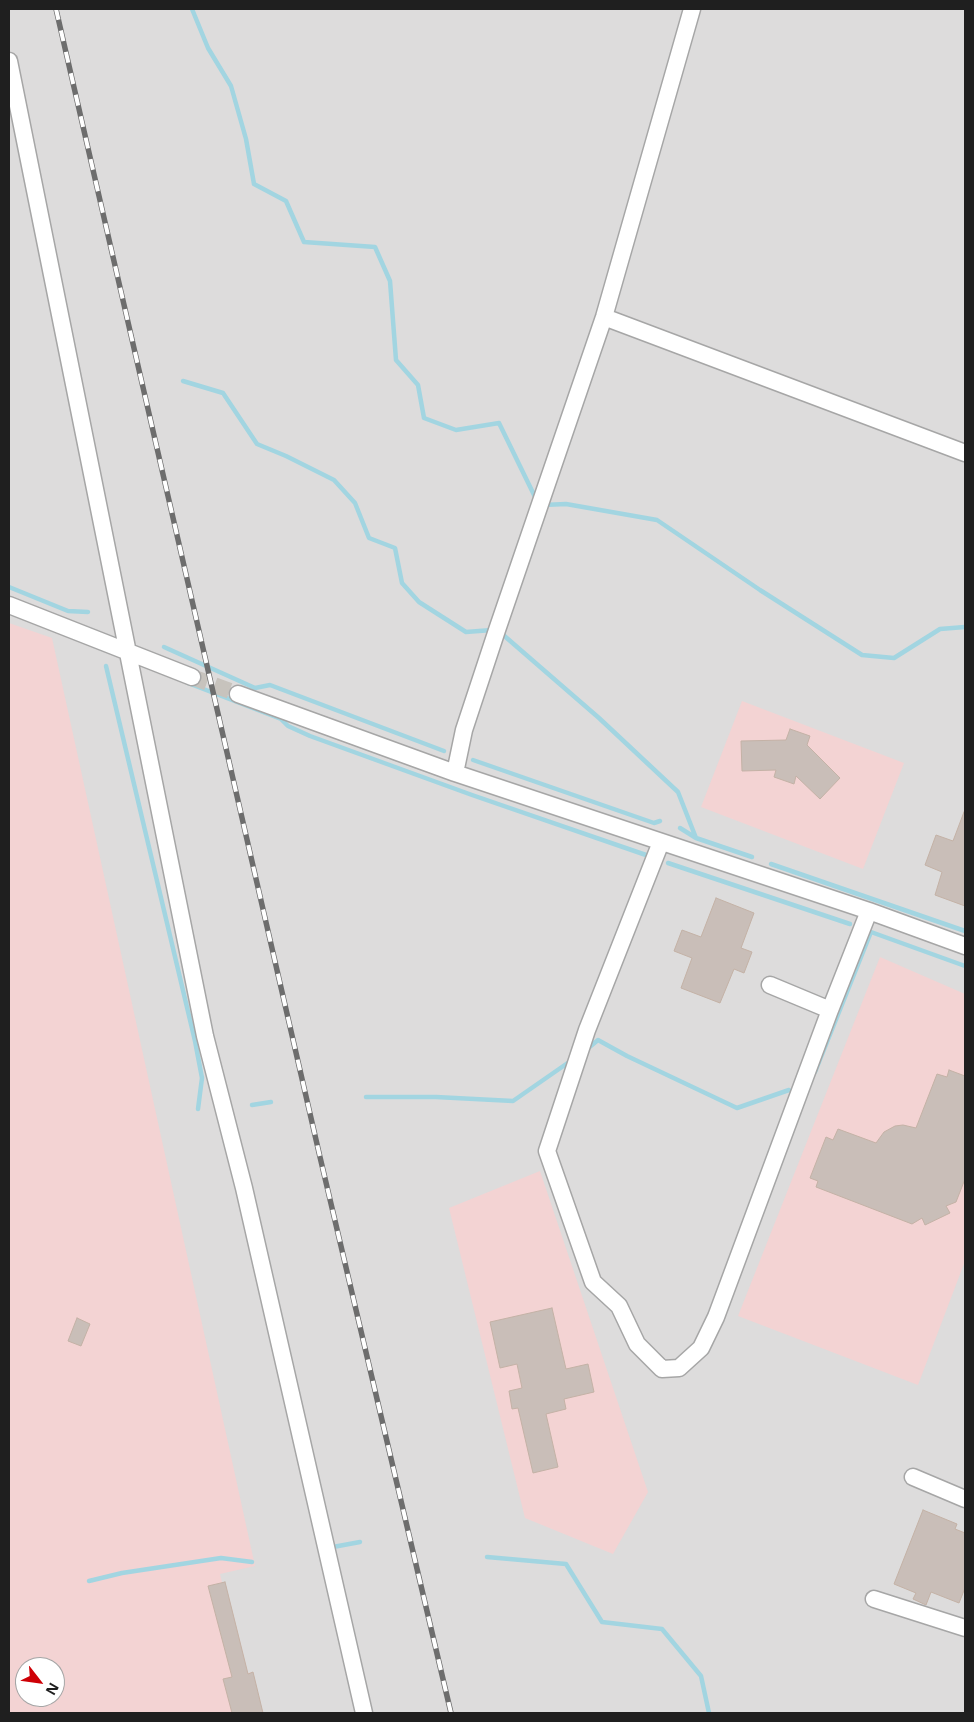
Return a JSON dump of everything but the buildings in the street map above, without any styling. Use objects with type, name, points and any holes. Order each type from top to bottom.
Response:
[{"type":"street","points":[[455,773],[464,730],[604,317],[692,9]]},
{"type":"street","points":[[9,61],[205,1036],[244,1188],[364,1713]]},
{"type":"street","points":[[604,317],[965,453]]},
{"type":"street","points":[[9,605],[192,677]]},
{"type":"street","points":[[238,694],[455,773],[869,911],[965,946]]},
{"type":"street","points":[[661,842],[587,1030],[547,1151],[593,1282],[619,1306],[637,1344],[662,1369],[679,1368],[701,1348],[716,1317],[830,1010],[869,911]]},
{"type":"street","points":[[770,985],[830,1010]]},
{"type":"street","points":[[913,1478],[965,1499]]},
{"type":"street","points":[[874,1599],[965,1628]]},
{"type":"shaded area","points":[[9,9],[965,9],[965,1713],[9,1713]]},
{"type":"shaded area","points":[[9,623],[52,638],[255,1566],[220,1574],[222,1582],[225,1582],[248,1673],[253,1672],[263,1713],[9,1713]]},
{"type":"shaded area","points":[[742,701],[904,763],[863,869],[701,807]]},
{"type":"shaded area","points":[[880,957],[965,994],[965,1261],[918,1385],[738,1316]]},
{"type":"shaded area","points":[[540,1171],[648,1492],[613,1554],[525,1518],[449,1208]]},
{"type":"waterway","points":[[192,9],[208,48],[231,86],[246,139],[254,184],[286,201],[304,242],[375,247],[390,281],[396,360],[418,385],[424,418],[456,430],[499,423],[536,499]]},
{"type":"waterway","points":[[183,381],[223,393],[257,444],[334,480],[355,503],[369,538],[395,548],[402,583],[419,602],[466,632],[492,630]]},
{"type":"waterway","points":[[543,505],[566,504],[657,520],[760,590],[862,655],[894,658],[940,629],[965,627]]},
{"type":"waterway","points":[[9,587],[68,611],[88,612]]},
{"type":"waterway","points":[[501,633],[599,718],[678,792],[696,838]]},
{"type":"waterway","points":[[164,647],[255,688],[270,685],[444,751]]},
{"type":"waterway","points":[[106,666],[195,1041],[202,1078],[198,1109]]},
{"type":"waterway","points":[[188,683],[281,719],[288,726],[310,736],[472,795],[646,855]]},
{"type":"waterway","points":[[473,760],[654,823],[660,821]]},
{"type":"waterway","points":[[680,828],[696,838],[752,857]]},
{"type":"waterway","points":[[668,863],[850,924]]},
{"type":"waterway","points":[[771,864],[965,931]]},
{"type":"waterway","points":[[815,1072],[871,932],[965,966]]},
{"type":"waterway","points":[[586,1050],[598,1040],[627,1056],[737,1108],[789,1090]]},
{"type":"waterway","points":[[366,1097],[436,1097],[513,1101],[572,1060]]},
{"type":"waterway","points":[[252,1105],[271,1102]]},
{"type":"waterway","points":[[333,1547],[360,1542]]},
{"type":"waterway","points":[[487,1557],[566,1564],[602,1622],[662,1629],[701,1676],[709,1713]]},
{"type":"waterway","points":[[89,1581],[122,1573],[221,1558],[252,1562]]},
{"type":"tunnel","points":[[192,677],[238,694]]},
{"type":"railway","points":[[56,9],[320,1157],[451,1713]]}]
